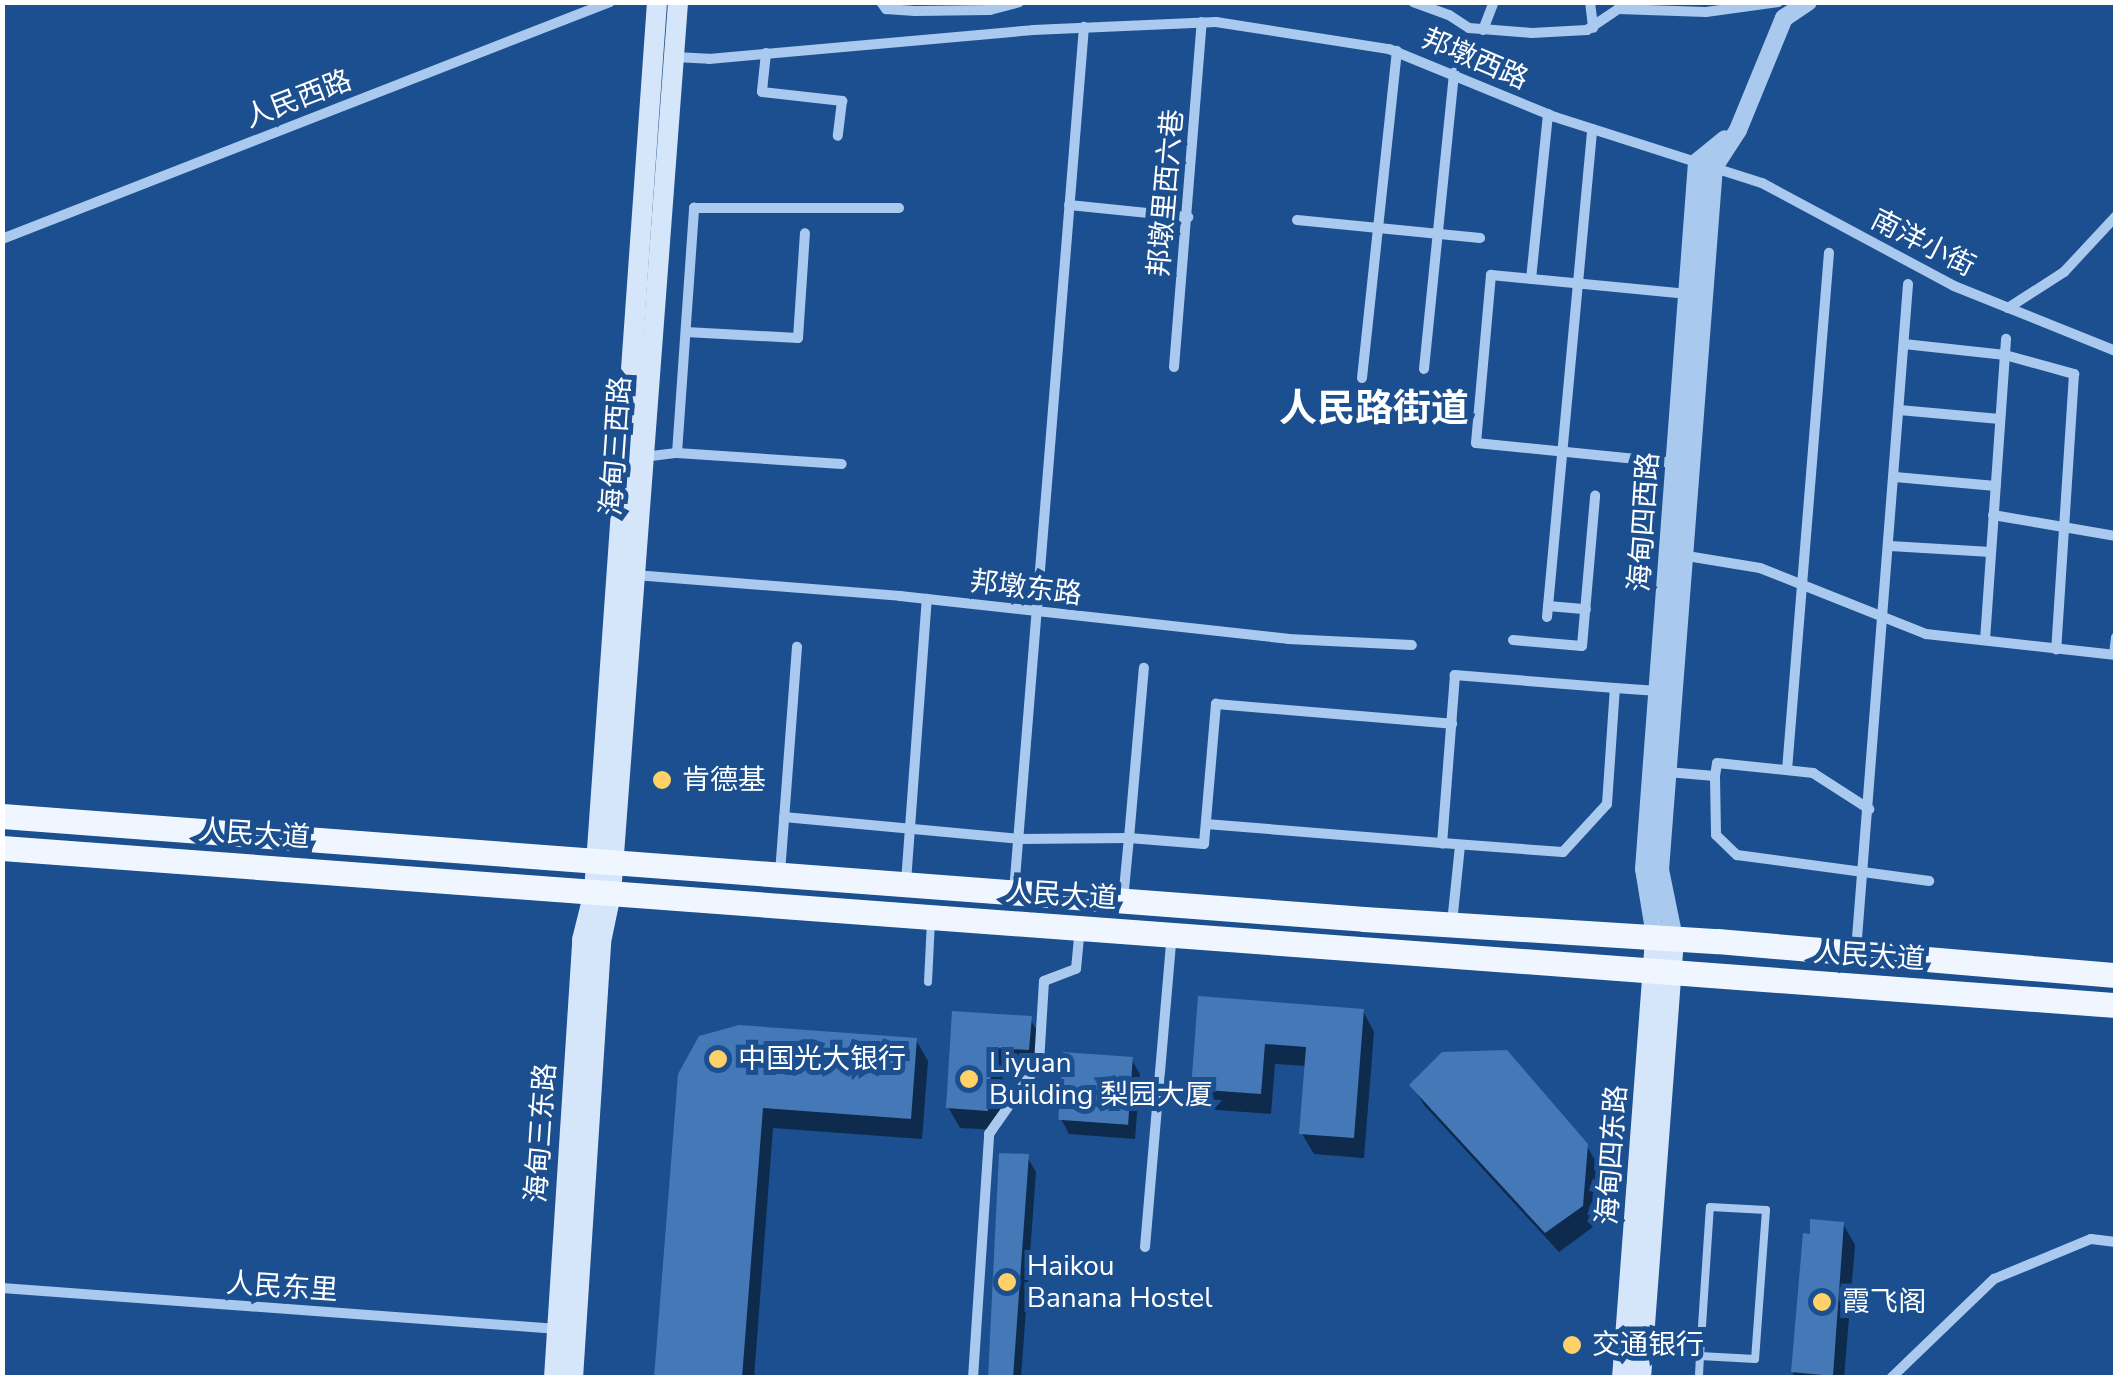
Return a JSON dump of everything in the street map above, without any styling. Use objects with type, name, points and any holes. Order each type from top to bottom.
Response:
[{"type":"main road","name":"海甸三西路","points":[[605,859],[656,2]]},
{"type":"main road","name":"海甸三西路","points":[[602,893],[634,575],[678,2]]},
{"type":"main road","name":"人民大道","points":[[2,816],[1452,925],[1665,937],[2116,976]]},
{"type":"main road","name":"人民大道","points":[[2,848],[91,851],[602,893],[2116,1005]]},
{"type":"main road","name":"海甸三东路","points":[[554,1378],[582,940],[602,893]]},
{"type":"main road","points":[[572,1378],[602,893]]},
{"type":"main road","name":"海甸四东路","points":[[1622,1378],[1665,937]]},
{"type":"main road","name":"海甸四东路","points":[[1641,1378],[1661,972]]},
{"type":"street","name":"人民西路","points":[[2,238],[610,2]]},
{"type":"street","points":[[881,2],[892,10],[915,11],[990,10],[1020,2]]},
{"type":"street","points":[[1413,2],[1483,30],[1565,32],[1592,28],[1612,10],[1671,5],[1706,12],[1778,2]]},
{"type":"street","points":[[1483,30],[1494,2]]},
{"type":"street","points":[[1590,2],[1592,28]]},
{"type":"street","points":[[1705,164],[1738,130],[1784,18],[1808,2]]},
{"type":"street","name":"邦墩西路","points":[[674,57],[766,54],[1202,22],[1397,52],[1548,114],[1705,164]]},
{"type":"street","name":"邦墩里西六巷","points":[[1174,367],[1202,22]]},
{"type":"street","points":[[1014,892],[1084,28]]},
{"type":"street","points":[[1362,378],[1397,52]]},
{"type":"street","points":[[766,54],[762,92],[842,101],[838,136]]},
{"type":"street","points":[[1424,370],[1454,73]]},
{"type":"street","points":[[1531,279],[1548,114]]},
{"type":"street","points":[[1586,609],[1548,612],[1592,129]]},
{"type":"street","name":"海甸四西路","points":[[1665,937],[1644,869],[1688,294],[1705,164]]},
{"type":"street","name":"海甸四西路","points":[[1665,937],[1660,870],[1687,556],[1705,164]]},
{"type":"street","name":"南洋小街","points":[[1705,164],[1762,183],[1913,266],[2116,351]]},
{"type":"street","points":[[1069,205],[1188,217]]},
{"type":"street","points":[[677,453],[694,208],[899,208]]},
{"type":"street","points":[[2008,308],[2064,272],[2116,216]]},
{"type":"street","points":[[1297,220],[1480,238]]},
{"type":"street","points":[[686,332],[798,338],[805,233]]},
{"type":"street","points":[[1787,770],[1829,253]]},
{"type":"street","points":[[1676,463],[1476,443],[1491,275],[1688,294]]},
{"type":"street","points":[[1856,953],[1885,622],[1908,284]]},
{"type":"street","points":[[1985,640],[2006,339]]},
{"type":"street","points":[[1904,344],[2005,356],[2074,374],[2056,649]]},
{"type":"street","points":[[1900,410],[2000,419]]},
{"type":"street","points":[[642,458],[677,453],[842,464]]},
{"type":"street","points":[[1895,477],[1996,486]]},
{"type":"street","points":[[1513,640],[1582,646],[1595,496]]},
{"type":"street","points":[[1994,515],[2116,536]]},
{"type":"street","points":[[1890,546],[1991,552]]},
{"type":"street","points":[[1687,556],[1744,564],[1802,584],[1885,622],[1926,634],[2115,654],[2116,636]]},
{"type":"street","name":"邦墩东路","points":[[634,575],[927,599],[1288,640],[1412,644]]},
{"type":"street","points":[[906,884],[927,599]]},
{"type":"street","points":[[780,873],[797,647]]},
{"type":"street","points":[[1123,901],[1144,668]]},
{"type":"street","points":[[1444,844],[1455,675],[1659,691]]},
{"type":"street","points":[[1206,824],[1563,852],[1606,804],[1614,688]]},
{"type":"street","points":[[784,817],[1019,839],[1128,838],[1204,844],[1216,704],[1452,724]]},
{"type":"street","points":[[1869,808],[1813,773],[1717,763],[1716,836],[1725,848],[1749,859],[1863,869],[1930,882]]},
{"type":"street","points":[[1668,772],[1715,776]]},
{"type":"street","points":[[1452,925],[1460,844]]},
{"type":"street","points":[[973,1378],[989,1134],[1038,1062],[1044,981],[1076,969],[1080,926]]},
{"type":"street","points":[[1144,1247],[1172,934]]},
{"type":"street","points":[[1891,1378],[1994,1279],[2091,1239],[2116,1242]]},
{"type":"street","name":"人民东里","points":[[2,1288],[557,1329]]},
{"type":"lane","points":[[928,982],[932,916]]},
{"type":"lane","points":[[1643,1350],[1700,1356],[1755,1359],[1766,1210],[1710,1207],[1700,1356],[1699,1378]]},
{"type":"building","points":[[1198,996],[1364,1009],[1354,1138],[1299,1134],[1306,1047],[1265,1044],[1261,1094],[1191,1089]]},
{"type":"building","name":"Liyuan Building 梨园大厦","points":[[952,1011],[1032,1016],[1029,1050],[993,1048],[988,1111],[946,1108]]},
{"type":"building","points":[[739,1025],[917,1038],[911,1119],[763,1108],[742,1378],[654,1378],[678,1074],[699,1036]]},
{"type":"building","points":[[1507,1050],[1588,1144],[1583,1206],[1545,1233],[1409,1085],[1442,1052]]},
{"type":"building","points":[[1063,1052],[1133,1057],[1128,1125],[1058,1120]]},
{"type":"building","points":[[999,1153],[1029,1154],[1013,1378],[988,1378]]},
{"type":"building","name":"霞飞阁","points":[[1810,1219],[1844,1222],[1833,1376],[1791,1372],[1803,1233],[1810,1234]]},
{"type":"place","name":"肯德基","points":[[662,780]]},
{"type":"place","name":"中国光大银行","points":[[718,1059]]},
{"type":"place","name":"Liyuan Building 梨园大厦","points":[[969,1079]]},
{"type":"place","name":"Haikou Banana Hostel","points":[[1007,1282]]},
{"type":"place","name":"霞飞阁","points":[[1822,1302]]},
{"type":"place","name":"交通银行","points":[[1572,1345]]},
{"type":"district","name":"人民路街道","points":[[1374,409]]}]
